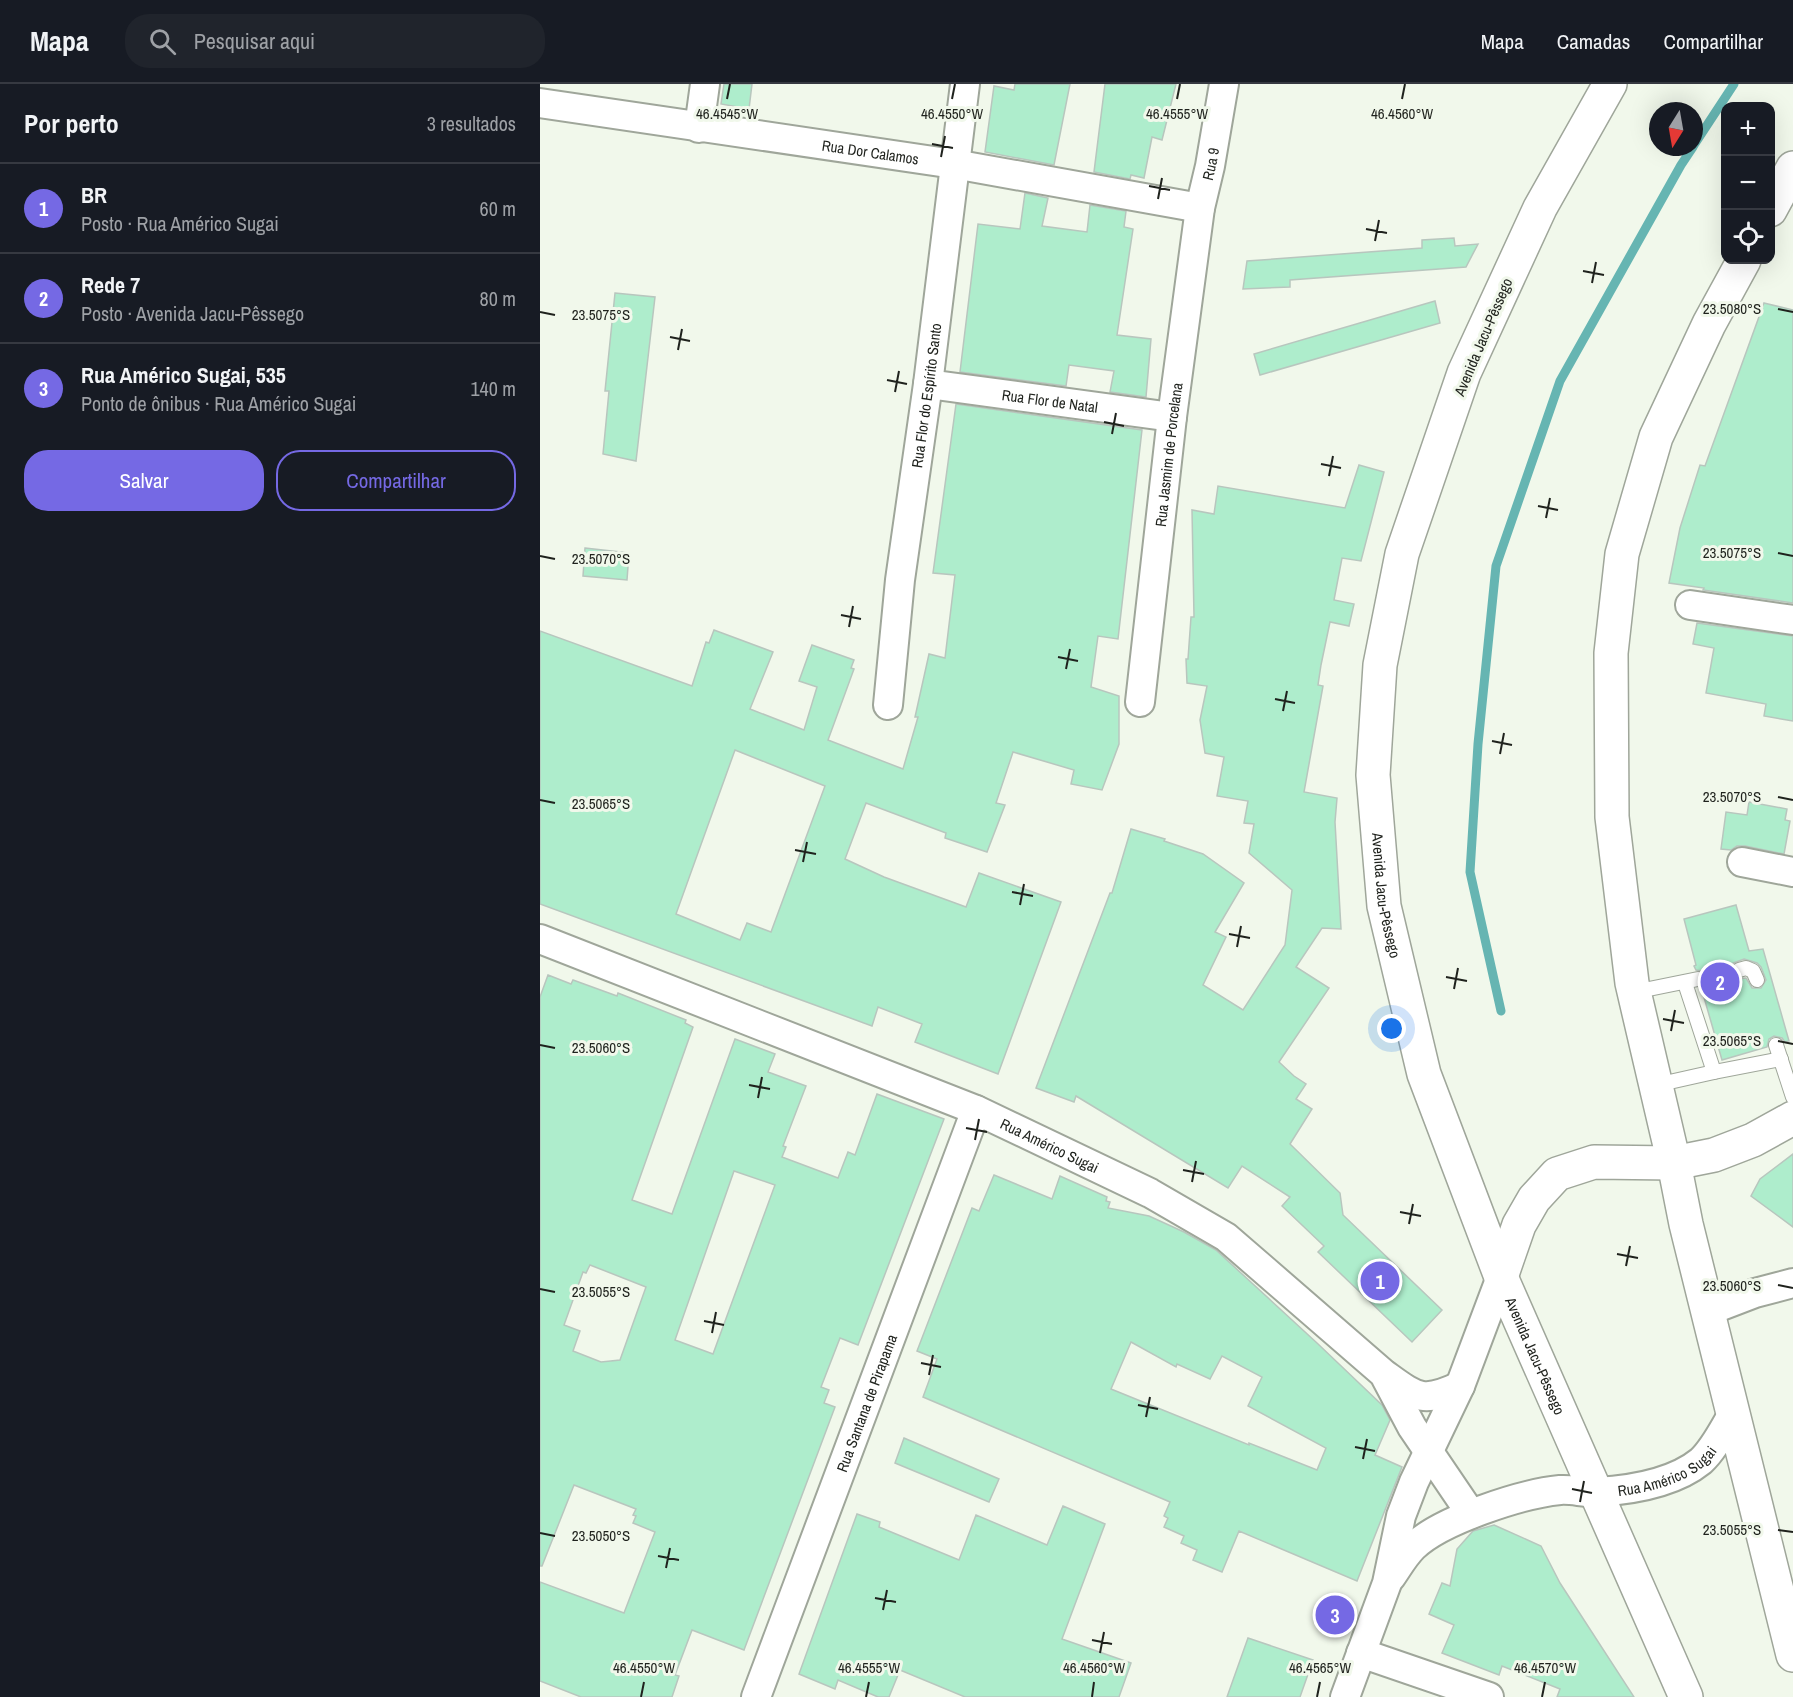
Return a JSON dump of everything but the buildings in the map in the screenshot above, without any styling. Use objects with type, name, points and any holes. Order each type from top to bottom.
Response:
[{"type":"main road","name":"Avenida Jacu-Pêssego","points":[[1610,84],[1540,208],[1464,374],[1402,555],[1380,665],[1373,776],[1384,906],[1424,1074],[1501,1277],[1686,1697]]},
{"type":"main road","points":[[1775,201],[1793,168]]},
{"type":"main road","points":[[1742,264],[1709,324],[1656,437],[1622,554],[1611,653],[1612,817],[1634,992],[1674,1162],[1686,1224],[1793,1654]]},
{"type":"main road","name":"Rua Américo Sugai","points":[[1501,1277],[1519,1225],[1534,1199],[1557,1173],[1594,1162],[1674,1162],[1714,1155],[1753,1140],[1793,1118]]},
{"type":"street","points":[[699,128],[705,84]]},
{"type":"street","name":"Rua Flor do Espírito Santo","points":[[888,705],[900,580],[928,384],[965,84]]},
{"type":"street","name":"Rua 9","points":[[1200,208],[1210,166],[1224,84]]},
{"type":"street","name":"Rua Dor Calamos","points":[[540,103],[954,164],[1200,208]]},
{"type":"street","name":"Rua Jasmim de Porcelana","points":[[1140,702],[1172,417],[1200,208]]},
{"type":"street","name":"Rua Flor de Natal","points":[[928,384],[1172,417]]},
{"type":"street","points":[[1690,605],[1793,620]]},
{"type":"street","points":[[1742,862],[1793,872]]},
{"type":"street","name":"Rua Américo Sugai","points":[[540,939],[976,1110],[1150,1193],[1226,1237],[1384,1374],[1409,1392],[1425,1397],[1439,1396],[1460,1386]]},
{"type":"street","name":"Rua Santana de Pirapama","points":[[756,1697],[976,1110]]},
{"type":"street","name":"Rua Américo Sugai","points":[[1345,1697],[1387,1583],[1401,1516],[1428,1449],[1460,1386],[1501,1277]]},
{"type":"street","points":[[1707,1311],[1755,1293],[1793,1283]]},
{"type":"street","name":"Rua Américo Sugai","points":[[1384,1374],[1412,1427],[1471,1514]]},
{"type":"street","name":"Rua Américo Sugai","points":[[1387,1583],[1413,1547],[1471,1514],[1538,1494],[1561,1490],[1596,1493],[1651,1484],[1680,1474],[1701,1460],[1718,1439],[1734,1412]]},
{"type":"street","points":[[1361,1653],[1489,1697]]},
{"type":"lane","points":[[1739,970],[1746,968],[1753,971],[1757,980]]},
{"type":"lane","points":[[1634,992],[1692,981],[1714,1072]]},
{"type":"lane","points":[[1776,1045],[1793,1096]]},
{"type":"lane","points":[[1656,1085],[1781,1059]]},
{"type":"waterway","points":[[1703,131],[1734,84]]},
{"type":"waterway","points":[[1501,1011],[1470,872],[1478,744],[1496,566],[1560,381],[1687,156]]},
{"type":"place","name":"Rede 7","points":[[1720,982]]},
{"type":"place","name":"BR","points":[[1380,1281]]},
{"type":"place","name":"Rua Américo Sugai, 535","points":[[1335,1615]]}]
